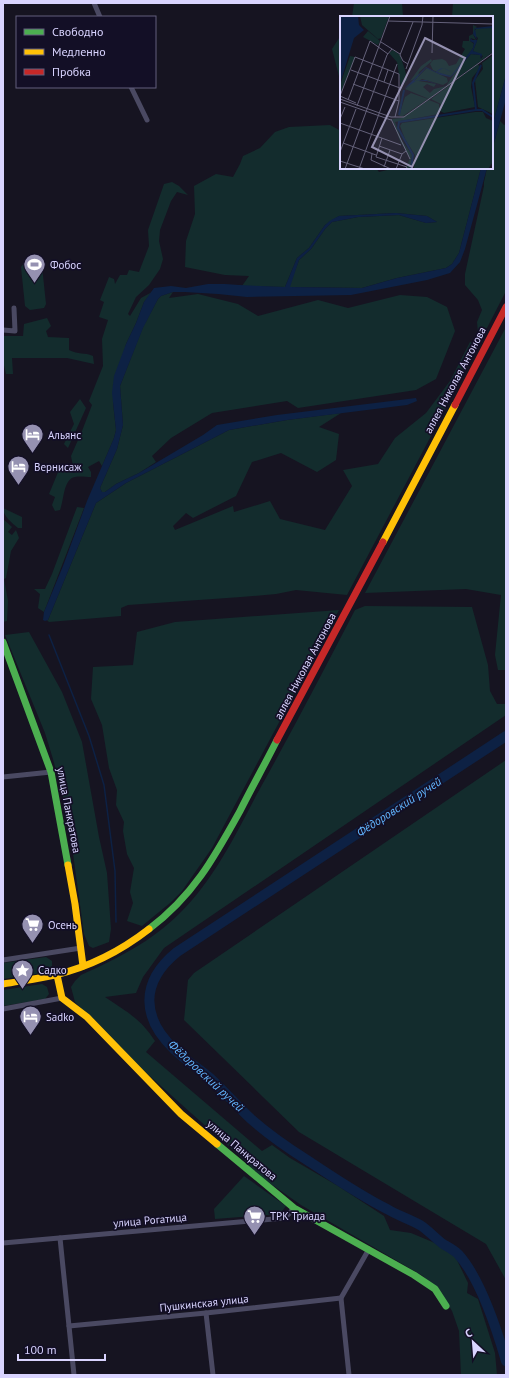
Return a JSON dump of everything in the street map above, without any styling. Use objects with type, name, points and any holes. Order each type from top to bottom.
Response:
[{"type":"main road","name":"аллея Николая Антонова","points":[[3,984],[57,975],[92,963],[133,941],[157,924],[175,908],[208,868],[346,614],[506,307]]},
{"type":"main road","name":"улица Панкратова","points":[[3,642],[51,772],[75,904],[83,966]]},
{"type":"main road","points":[[57,975],[62,998]]},
{"type":"main road","name":"улица Панкратова","points":[[62,998],[87,1018],[181,1114],[294,1208],[369,1249],[435,1289],[446,1306]]},
{"type":"street","points":[[94,3],[100,16]]},
{"type":"street","points":[[131,88],[147,120]]},
{"type":"street","points":[[3,330],[15,331],[14,308]]},
{"type":"street","points":[[3,777],[51,772]]},
{"type":"street","points":[[3,960],[81,948]]},
{"type":"street","points":[[3,1009],[62,998]]},
{"type":"street","name":"улица Рогатица","points":[[3,1244],[285,1218],[294,1208]]},
{"type":"street","points":[[60,1238],[74,1375]]},
{"type":"street","points":[[349,1375],[341,1298],[369,1249]]},
{"type":"street","name":"Пушкинская улица","points":[[68,1326],[341,1298]]},
{"type":"street","points":[[206,1313],[213,1375]]},
{"type":"green space","points":[[354,3],[402,3],[403,16],[352,16]]},
{"type":"green space","points":[[453,3],[506,3],[506,75],[493,123],[493,16],[452,16]]},
{"type":"green space","points":[[340,37],[340,80],[332,49]]},
{"type":"green space","points":[[500,121],[504,125],[506,124],[506,291],[451,398],[347,595],[296,590],[276,594],[128,605],[121,608],[121,616],[49,622],[47,620],[96,503],[126,483],[229,430],[341,413],[319,427],[339,434],[336,460],[317,472],[281,453],[252,462],[236,496],[193,518],[186,513],[173,526],[175,530],[233,506],[234,512],[270,501],[280,519],[325,530],[352,486],[343,470],[378,464],[395,438],[426,413],[450,381],[470,342],[479,343],[477,322],[482,310],[478,300],[465,285],[465,274],[487,169],[493,169],[493,146]]},
{"type":"green space","points":[[330,125],[340,130],[340,169],[377,169],[379,172],[388,169],[481,169],[459,253],[452,264],[446,268],[397,278],[362,288],[289,287],[299,260],[311,249],[325,229],[332,222],[358,217],[399,215],[426,223],[437,222],[427,216],[396,213],[339,216],[325,225],[309,248],[297,258],[285,287],[242,286],[249,276],[225,275],[185,267],[186,241],[195,214],[194,186],[216,174],[233,177],[243,156],[260,148],[275,132],[289,127]]},
{"type":"green space","points":[[172,182],[179,186],[188,195],[177,192],[171,201],[160,230],[159,241],[163,259],[160,269],[149,285],[136,297],[128,314],[130,316],[141,298],[152,292],[144,302],[126,344],[113,402],[116,430],[114,438],[102,466],[99,461],[88,467],[91,472],[91,477],[75,477],[71,479],[64,491],[60,510],[55,511],[52,505],[55,497],[49,494],[61,465],[69,468],[73,466],[71,456],[92,405],[89,401],[103,366],[102,339],[108,320],[99,317],[104,302],[100,300],[109,277],[114,279],[115,284],[120,275],[127,275],[129,270],[139,272],[149,246],[148,230],[164,184]]},
{"type":"green space","name":"Фобос","points":[[24,263],[40,263],[42,266],[46,304],[44,308],[30,310],[25,306],[21,267]]},
{"type":"green space","points":[[173,292],[169,298],[198,294],[238,304],[258,316],[318,300],[348,308],[400,295],[427,297],[447,307],[455,331],[436,379],[416,390],[298,408],[287,401],[212,413],[171,438],[152,456],[156,462],[139,473],[116,484],[105,492],[102,492],[100,488],[117,449],[123,425],[120,386],[143,327],[158,299],[161,296]]},
{"type":"green space","points":[[47,318],[51,326],[46,331],[48,337],[69,338],[69,350],[93,356],[94,364],[67,358],[12,358],[13,374],[6,374],[3,361],[3,336],[23,336],[24,324]]},
{"type":"green space","points":[[506,327],[506,670],[498,670],[495,655],[501,595],[466,589],[365,593]]},
{"type":"green space","points":[[80,399],[86,408],[68,448],[64,444],[74,424],[70,412]]},
{"type":"green space","points":[[77,507],[84,508],[44,612],[38,608],[40,594],[34,589],[45,589]]},
{"type":"green space","points":[[3,508],[22,517],[22,528],[18,528],[8,519],[4,514]]},
{"type":"green space","points":[[3,519],[12,527],[8,532],[12,535],[16,530],[19,538],[11,551],[6,578],[4,579],[8,601],[7,621],[3,622]]},
{"type":"green space","points":[[365,606],[472,607],[488,665],[490,691],[497,704],[506,704],[506,715],[164,948],[143,977],[136,993],[105,997],[133,1016],[155,1041],[146,1052],[262,1151],[272,1145],[290,1158],[338,1186],[384,1216],[390,1230],[411,1233],[442,1246],[456,1258],[468,1283],[467,1293],[478,1299],[495,1353],[497,1375],[461,1375],[459,1331],[452,1311],[443,1296],[423,1276],[301,1205],[261,1177],[242,1158],[122,1051],[75,1002],[71,987],[81,975],[121,956],[158,933],[180,913],[203,886],[232,841],[355,610]]},
{"type":"green space","points":[[339,610],[212,848],[182,891],[170,903],[142,926],[127,921],[133,903],[130,892],[134,868],[127,854],[123,831],[124,822],[116,805],[117,790],[109,768],[102,725],[91,699],[93,667],[133,665],[137,632],[175,622]]},
{"type":"green space","points":[[29,632],[62,692],[82,742],[107,873],[111,929],[109,942],[93,948],[89,946],[84,934],[71,839],[62,792],[53,759],[45,733],[5,635]]},
{"type":"green space","points":[[506,760],[506,1280],[486,1244],[299,1132],[184,1020],[188,980],[194,973]]},
{"type":"green space","points":[[46,957],[52,961],[52,966],[49,972],[3,979],[3,963]]},
{"type":"green space","points":[[42,984],[47,987],[49,994],[45,999],[3,1006],[3,990]]},
{"type":"green space","points":[[244,1176],[286,1206],[280,1214],[215,1219],[214,1209]]},
{"type":"water","points":[[506,75],[506,99],[493,146],[493,123]]},
{"type":"water","points":[[481,169],[487,169],[465,249],[460,262],[450,273],[427,280],[351,295],[247,297],[173,292],[161,296],[143,328],[120,386],[123,425],[117,449],[100,488],[102,492],[105,492],[116,484],[139,473],[217,425],[277,415],[416,398],[417,401],[407,405],[287,420],[229,430],[126,483],[96,503],[48,620],[43,620],[44,612],[87,501],[114,438],[116,430],[112,393],[114,376],[144,302],[154,288],[171,286],[186,288],[208,284],[285,287],[297,258],[309,248],[325,225],[339,216],[396,213],[427,216],[437,222],[426,223],[399,215],[358,217],[332,222],[325,229],[311,249],[299,260],[290,287],[362,288],[397,278],[446,268],[452,264],[459,253]]},
{"type":"waterway","points":[[49,635],[89,736],[104,785],[115,871],[116,922]]},
{"type":"waterway","name":"Фёдоровский ручей","points":[[506,736],[177,952],[156,975],[151,988],[149,1000],[151,1013],[164,1038],[179,1054],[210,1078],[258,1125],[293,1151],[356,1192],[420,1225],[458,1254],[474,1276],[493,1320],[506,1361]]},
{"type":"traffic: fast","points":[[3,642],[51,772],[68,865]]},
{"type":"traffic: fast","points":[[149,929],[178,903],[201,875],[221,845],[277,740]]},
{"type":"traffic: fast","points":[[217,1144],[294,1208],[414,1275],[435,1289],[446,1306]]},
{"type":"traffic: slow","points":[[383,542],[455,405]]},
{"type":"traffic: slow","points":[[68,865],[83,966]]},
{"type":"traffic: slow","points":[[3,984],[68,972],[105,957],[128,944],[149,929]]},
{"type":"traffic: slow","points":[[57,975],[62,998],[87,1017],[181,1114],[217,1144]]},
{"type":"traffic: jam","points":[[455,405],[506,307]]},
{"type":"traffic: jam","points":[[277,740],[383,542]]},
{"type":"place","name":"Фобос","points":[[34,284]]},
{"type":"place","name":"Альянс","points":[[32,454]]},
{"type":"place","name":"Вернисаж","points":[[19,486]]},
{"type":"place","name":"Осень","points":[[32,944]]},
{"type":"place","name":"Садко","points":[[23,990]]},
{"type":"place","name":"Sadko","points":[[31,1036]]},
{"type":"place","name":"ТРК Триада","points":[[254,1236]]}]
